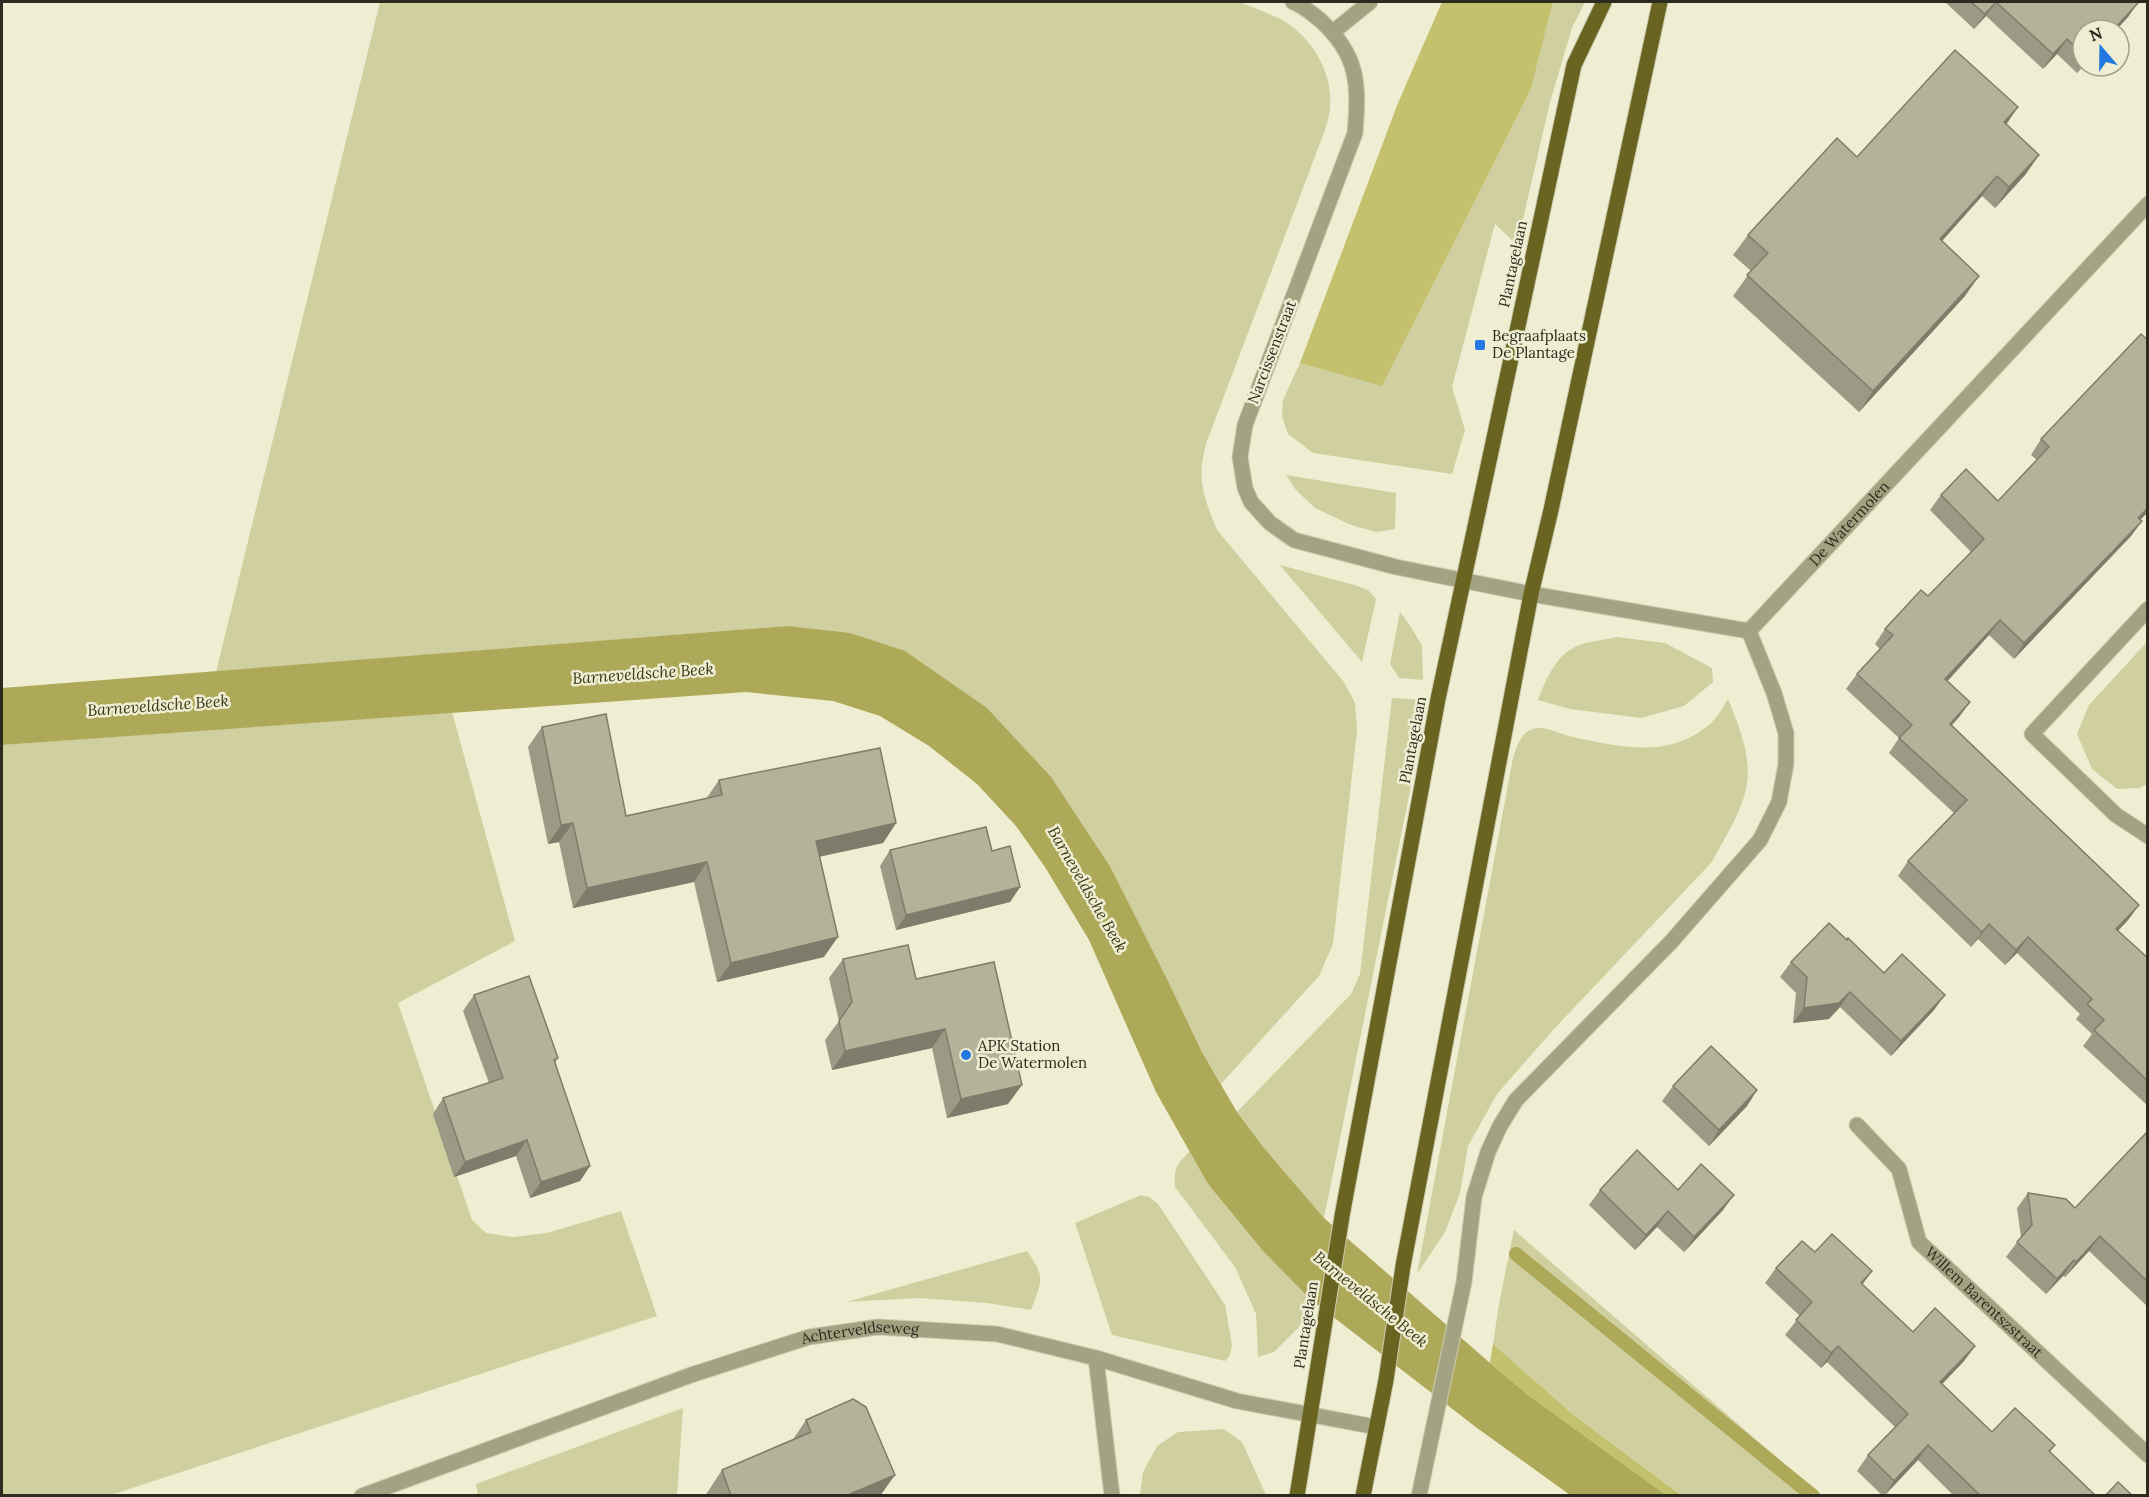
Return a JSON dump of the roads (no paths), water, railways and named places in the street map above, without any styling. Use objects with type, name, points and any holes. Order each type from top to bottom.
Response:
[{"type":"main road","name":"Plantagelaan","points":[[1297,1496],[1342,1216],[1436,711],[1574,65],[1604,2]]},
{"type":"main road","points":[[1363,1496],[1386,1380],[1403,1266],[1531,594],[1660,2]]},
{"type":"street","name":"Narcissenstraat","points":[[1293,2],[1302,5],[1333,32],[1353,66],[1358,98],[1355,133],[1245,425],[1240,457],[1245,488],[1251,502],[1270,523],[1294,540],[1396,567],[1464,579]]},
{"type":"street","points":[[1333,32],[1370,2]]},
{"type":"street","name":"De Watermolen","points":[[1749,631],[2148,204]]},
{"type":"street","points":[[1419,1496],[1464,1282],[1474,1197],[1488,1152],[1500,1126],[1516,1100],[1671,942],[1760,840],[1779,802],[1786,764],[1786,734],[1774,693],[1749,631],[1531,594],[1464,579]]},
{"type":"street","points":[[2148,609],[2032,734],[2116,815],[2148,836]]},
{"type":"street","name":"Willem Barentszstraat","points":[[1857,1125],[1899,1169],[1919,1242],[2148,1455]]},
{"type":"street","name":"Achterveldseweg","points":[[362,1496],[691,1375],[809,1337],[878,1327],[997,1334],[1096,1358],[1237,1401],[1376,1427]]},
{"type":"street","points":[[1096,1358],[1112,1496]]},
{"type":"water","name":"Barneveldsche Beek","points":[[787,626],[850,633],[905,651],[987,708],[1051,777],[1111,868],[1202,1052],[1237,1112],[1264,1148],[1324,1218],[1528,1395],[1666,1495],[1570,1495],[1477,1428],[1310,1299],[1263,1251],[1208,1184],[1156,1092],[1089,940],[1045,867],[1016,826],[977,784],[929,746],[880,716],[833,701],[746,692],[2,745],[2,688]]},
{"type":"waterway","points":[[1516,1254],[1813,1496]]},
{"type":"place","name":"Begraafplaats De Plantage","points":[[1480,345]]},
{"type":"place","name":"APK Station De Watermolen","points":[[966,1055]]}]
